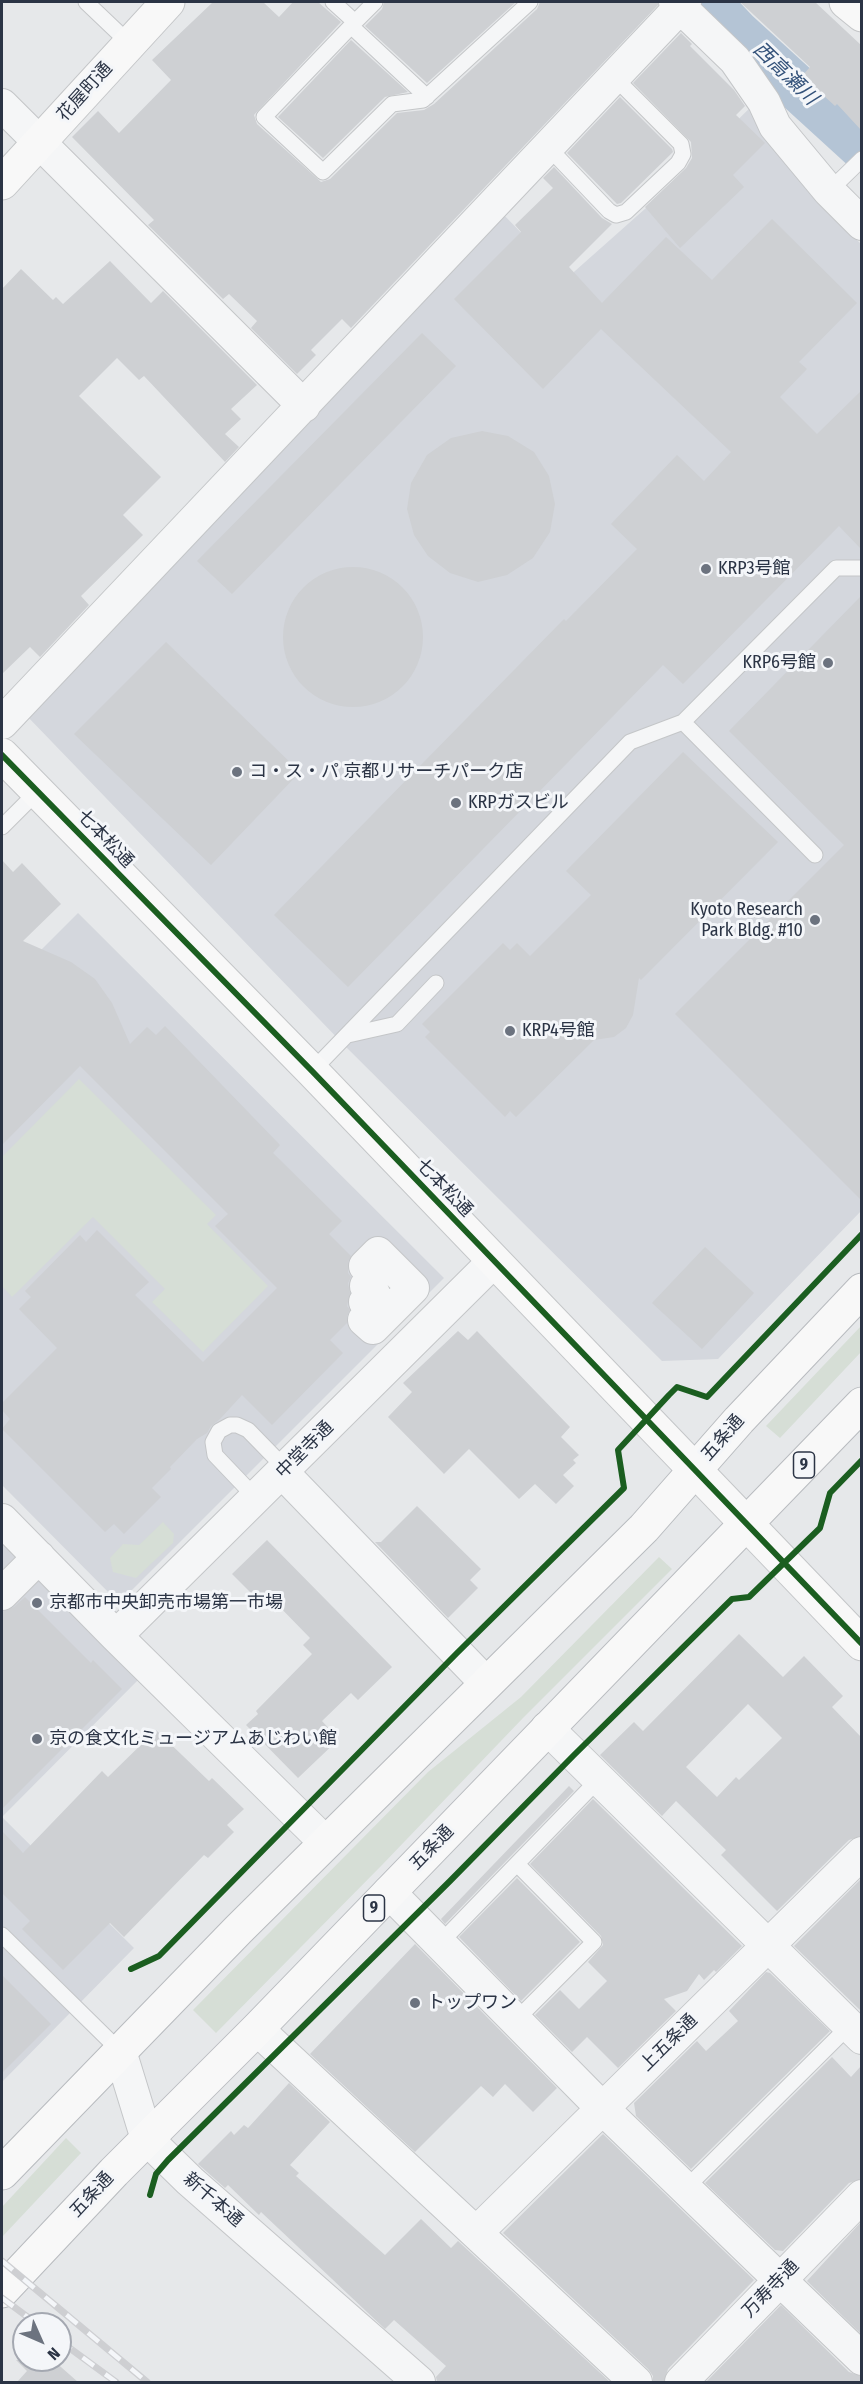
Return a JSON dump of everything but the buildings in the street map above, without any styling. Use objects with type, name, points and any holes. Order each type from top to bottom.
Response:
[{"type":"main road","name":"花屋町通","points":[[2,183],[168,2]]},
{"type":"main road","points":[[846,2],[861,15]]},
{"type":"main road","name":"七本松通","points":[[2,755],[312,1071],[745,1525],[860,1641]]},
{"type":"main road","name":"五条通","points":[[2,2173],[325,1842],[644,1528],[739,1420],[861,1290]]},
{"type":"main road","name":"五条通","points":[[2,2291],[861,1404]]},
{"type":"street","points":[[2,723],[304,406],[680,3],[735,60],[764,102],[775,126],[829,191],[861,224]]},
{"type":"street","points":[[2,105],[304,406]]},
{"type":"street","name":"中堂寺通","points":[[116,1636],[494,1262]]},
{"type":"street","points":[[284,1470],[486,1683]]},
{"type":"street","points":[[2,1520],[325,1842]]},
{"type":"street","points":[[2,1594],[39,1557]]},
{"type":"street","points":[[547,1728],[857,2032]]},
{"type":"street","name":"上五条通","points":[[476,2233],[861,1853]]},
{"type":"street","points":[[389,1892],[441,1942],[515,2021],[602,2108],[861,2359]]},
{"type":"street","points":[[257,2029],[636,2382]]},
{"type":"street","name":"新千本通","points":[[120,2051],[147,2139],[190,2181],[419,2382]]},
{"type":"street","name":"万寿寺通","points":[[681,2382],[861,2196]]},
{"type":"lane","points":[[86,2],[129,43]]},
{"type":"lane","points":[[333,2],[427,97]]},
{"type":"lane","points":[[375,2],[264,117],[323,172],[392,104],[423,100],[531,2]]},
{"type":"lane","points":[[547,146],[609,211],[616,215],[626,212],[678,163],[683,154],[681,144],[613,76]]},
{"type":"lane","points":[[829,191],[861,159]]},
{"type":"lane","points":[[312,1071],[630,742],[683,722],[836,568],[861,568]]},
{"type":"lane","points":[[683,722],[815,855]]},
{"type":"lane","points":[[2,827],[38,792]]},
{"type":"lane","points":[[348,1035],[397,1024],[436,983]]},
{"type":"lane","points":[[256,1498],[215,1455],[213,1442],[219,1431],[230,1425],[237,1425],[248,1430],[284,1470]]},
{"type":"lane","points":[[441,1942],[599,1779]]},
{"type":"lane","points":[[515,2021],[594,1942],[517,1864]]},
{"type":"lane","name":"新千本通","points":[[2,1935],[120,2051]]},
{"type":"lane","points":[[685,2189],[857,2032]]},
{"type":"shaded area","points":[[757,101],[774,148],[809,193],[861,244],[861,1211],[718,1359],[662,1361],[346,1047],[26,715],[501,212],[566,279],[664,192]]},
{"type":"shaded area","points":[[78,913],[444,1278],[119,1603],[2,1485],[2,989]]},
{"type":"shaded area","points":[[79,1079],[216,1215],[207,1224],[268,1286],[203,1352],[152,1302],[165,1289],[93,1217],[12,1297],[2,1286],[2,1157]]},
{"type":"shaded area","points":[[861,1326],[861,1352],[780,1438],[766,1426]]},
{"type":"shaded area","points":[[163,1522],[174,1534],[173,1543],[136,1578],[113,1572],[110,1558],[123,1544],[139,1545]]},
{"type":"shaded area","name":"京都市中央卸売市場第一市場","points":[[2,1531],[143,1675],[2,1817]]},
{"type":"shaded area","points":[[659,1557],[672,1569],[523,1718],[216,2033],[193,2010],[428,1772],[521,1697]]},
{"type":"shaded area","points":[[2,1817],[134,1948],[2,2082]]},
{"type":"shaded area","points":[[66,2138],[81,2153],[2,2237],[2,2207]]},
{"type":"waterway","name":"西高瀬川","points":[[708,2],[736,32],[862,147]]},
{"type":"railway","points":[[2,2261],[147,2382]]},
{"type":"railway","points":[[2,2298],[21,2312]]},
{"type":"railway","points":[[72,2350],[116,2382]]},
{"type":"cycle path","points":[[2,755],[312,1071],[862,1644]]},
{"type":"cycle path","points":[[131,1969],[159,1956],[457,1653],[624,1488],[618,1450],[669,1395],[677,1387],[707,1397],[862,1234]]},
{"type":"cycle path","points":[[150,2195],[156,2174],[168,2160],[574,1755],[732,1599],[749,1597],[820,1528],[830,1493],[862,1460]]},
{"type":"place","name":"KRP3号館","points":[[706,569]]},
{"type":"place","name":"KRP6号館","points":[[828,663]]},
{"type":"place","name":"コ・ス・パ 京都リサーチパーク店","points":[[237,772]]},
{"type":"place","name":"KRPガスビル","points":[[456,803]]},
{"type":"place","name":"Kyoto Research Park Bldg. #10","points":[[815,920]]},
{"type":"place","name":"KRP4号館","points":[[510,1031]]},
{"type":"place","name":"京都市中央卸売市場第一市場","points":[[37,1603]]},
{"type":"place","name":"京の食文化ミュージアムあじわい館","points":[[37,1739]]},
{"type":"place","name":"トップワン","points":[[415,2003]]}]
